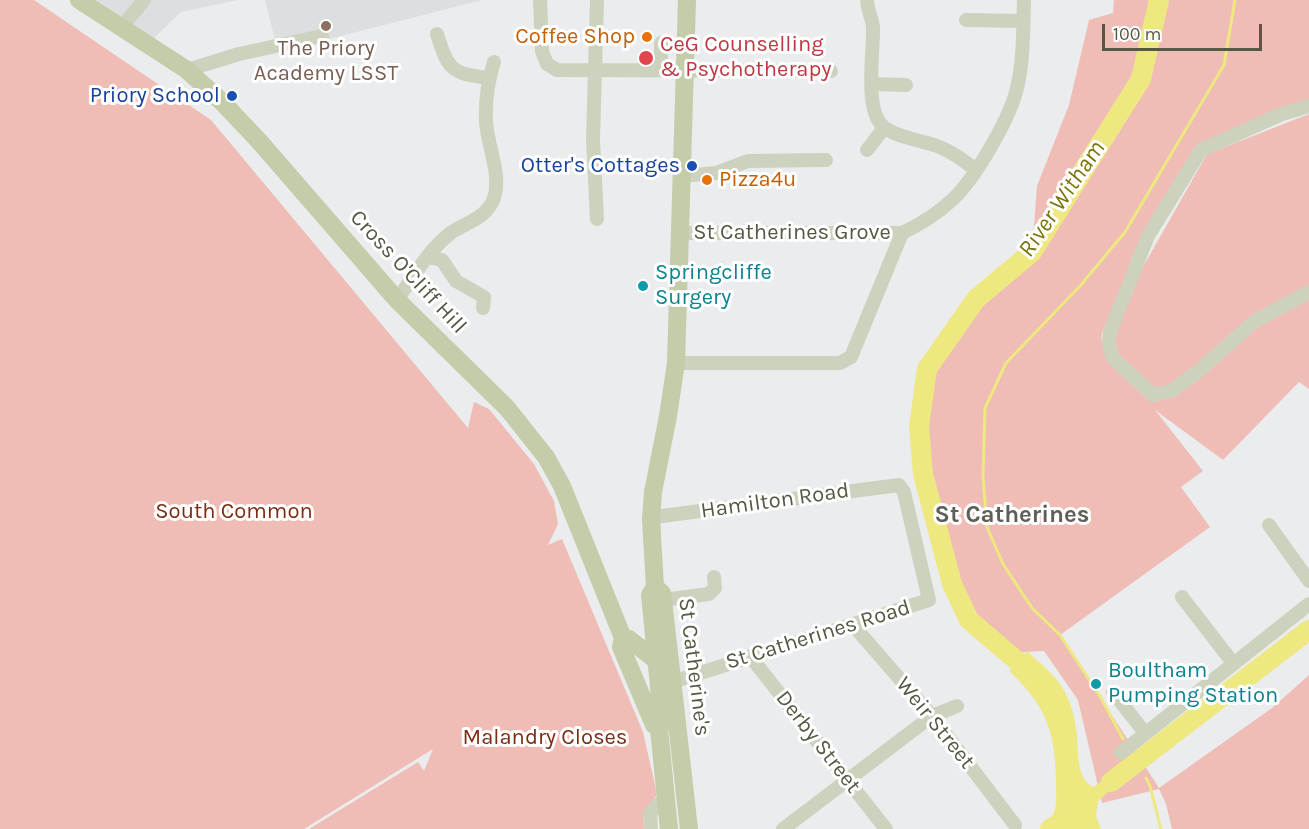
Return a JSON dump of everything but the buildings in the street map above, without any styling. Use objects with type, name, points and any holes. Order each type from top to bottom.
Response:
[{"type":"main road","name":"Cross O'Cliff Hill","points":[[79,0],[187,70],[223,103],[259,141],[397,300],[507,408],[550,463],[562,486],[621,632]]},
{"type":"main road","points":[[659,593],[651,519],[653,492],[676,363],[687,0]]},
{"type":"main road","name":"St Catherine's","points":[[658,729],[662,723],[650,595],[659,593],[672,679],[689,829]]},
{"type":"main road","points":[[621,632],[643,626],[651,616]]},
{"type":"main road","points":[[621,632],[657,662],[672,679]]},
{"type":"main road","name":"St Catherine's","points":[[621,632],[621,647],[654,725],[658,729],[669,829]]},
{"type":"street","points":[[121,28],[144,0]]},
{"type":"street","points":[[540,0],[542,51],[547,64],[557,70],[831,71]]},
{"type":"street","points":[[597,0],[593,140],[597,219]]},
{"type":"street","points":[[867,0],[873,24],[872,104],[875,118],[884,128],[937,146],[959,157],[976,170]]},
{"type":"street","name":"St Catherines Grove","points":[[681,233],[902,233],[925,221],[954,198],[998,136],[1016,94],[1022,55],[1024,0]]},
{"type":"street","points":[[966,20],[1024,21]]},
{"type":"street","points":[[437,34],[445,59],[457,71],[469,76],[489,78]]},
{"type":"street","points":[[187,70],[239,54],[322,36]]},
{"type":"street","points":[[661,43],[661,70]]},
{"type":"street","points":[[397,300],[427,257],[451,233],[481,217],[494,199],[496,178],[486,122],[489,78],[494,62]]},
{"type":"street","points":[[872,84],[906,84]]},
{"type":"street","points":[[1309,106],[1282,114],[1202,150],[1148,236],[1110,333],[1108,344],[1110,352],[1114,359],[1153,395],[1171,392],[1196,374],[1255,321],[1309,292]]},
{"type":"street","points":[[867,150],[884,128]]},
{"type":"street","points":[[681,176],[716,173],[748,161],[826,160]]},
{"type":"street","name":"St Catherines Grove","points":[[676,363],[840,363],[850,357],[902,233]]},
{"type":"street","points":[[427,257],[442,260],[456,281],[484,297],[483,308]]},
{"type":"street","name":"Hamilton Road","points":[[651,519],[899,485],[904,492],[929,600]]},
{"type":"street","points":[[1269,525],[1309,581]]},
{"type":"street","points":[[659,593],[709,594],[715,588],[714,577]]},
{"type":"street","points":[[1182,597],[1233,663]]},
{"type":"street","name":"St Catherines Road","points":[[672,679],[929,600]]},
{"type":"street","points":[[1121,753],[1309,604]]},
{"type":"street","name":"Weir Street","points":[[852,624],[932,716],[1015,825]]},
{"type":"street","name":"Derby Street","points":[[750,656],[886,829]]},
{"type":"street","points":[[1113,692],[1145,733]]},
{"type":"street","points":[[783,829],[932,716],[957,706]]},
{"type":"street","points":[[651,829],[650,813],[665,798]]},
{"type":"shaded area","name":"The Priory Academy LSST","points":[[97,0],[238,0],[181,12],[153,39]]},
{"type":"shaded area","name":"The Priory Academy LSST","points":[[265,0],[482,0],[278,52]]},
{"type":"shaded area","points":[[1027,651],[1054,676],[1066,693],[1076,728],[1079,762],[1088,783],[1094,787],[1128,761],[1135,769],[1098,801],[1096,816],[1101,829],[1061,829],[1051,817],[1055,810],[1056,768],[1047,722],[1032,696],[1009,671]]},
{"type":"green space","name":"South Common","points":[[0,0],[34,0],[211,120],[468,428],[474,402],[489,409],[534,464],[554,501],[558,524],[548,545],[562,539],[643,732],[657,794],[643,817],[644,829],[309,829],[418,762],[424,771],[433,749],[304,829],[0,829]]},
{"type":"green space","points":[[1114,0],[1309,0],[1309,101],[1201,144],[1137,253],[1102,333],[1101,341],[1207,154],[1309,114],[1309,389],[1299,382],[1223,460],[1155,410],[1203,471],[1181,487],[1210,527],[1060,635],[1159,788],[1272,708],[1309,675],[1309,829],[1172,829],[1166,804],[1159,789],[1102,803],[1078,700],[1044,651],[1008,653],[969,620],[952,584],[923,474],[919,426],[927,369],[976,299],[1032,252],[1037,186],[1069,105],[1089,20],[1113,13]]},
{"type":"waterway","name":"River Witham","points":[[1036,677],[969,620],[952,584],[923,474],[919,426],[927,369],[976,299],[1032,252],[1141,79],[1159,0]]},
{"type":"waterway","points":[[1123,739],[1101,698],[1060,635],[1032,608],[1003,564],[987,527],[983,476],[985,408],[1006,363],[1080,286],[1125,232],[1224,65],[1235,0]]},
{"type":"waterway","points":[[1111,782],[1309,630]]},
{"type":"waterway","points":[[1146,778],[1161,829]]},
{"type":"waterway","points":[[1050,829],[1078,810]]},
{"type":"place","name":"The Priory Academy LSST","points":[[326,26]]},
{"type":"place","name":"Coffee Shop","points":[[647,37]]},
{"type":"place","name":"CeG Counselling & Psychotherapy","points":[[646,58]]},
{"type":"place","name":"Priory School","points":[[232,96]]},
{"type":"place","name":"Otter's Cottages","points":[[692,166]]},
{"type":"place","name":"Pizza4u","points":[[707,180]]},
{"type":"place","name":"Springcliffe Surgery","points":[[643,286]]},
{"type":"place","name":"Boultham Pumping Station","points":[[1096,684]]},
{"type":"district","name":"St Catherines","points":[[1012,515]]},
{"type":"park label","name":"Malandry Closes","points":[[545,738]]}]
